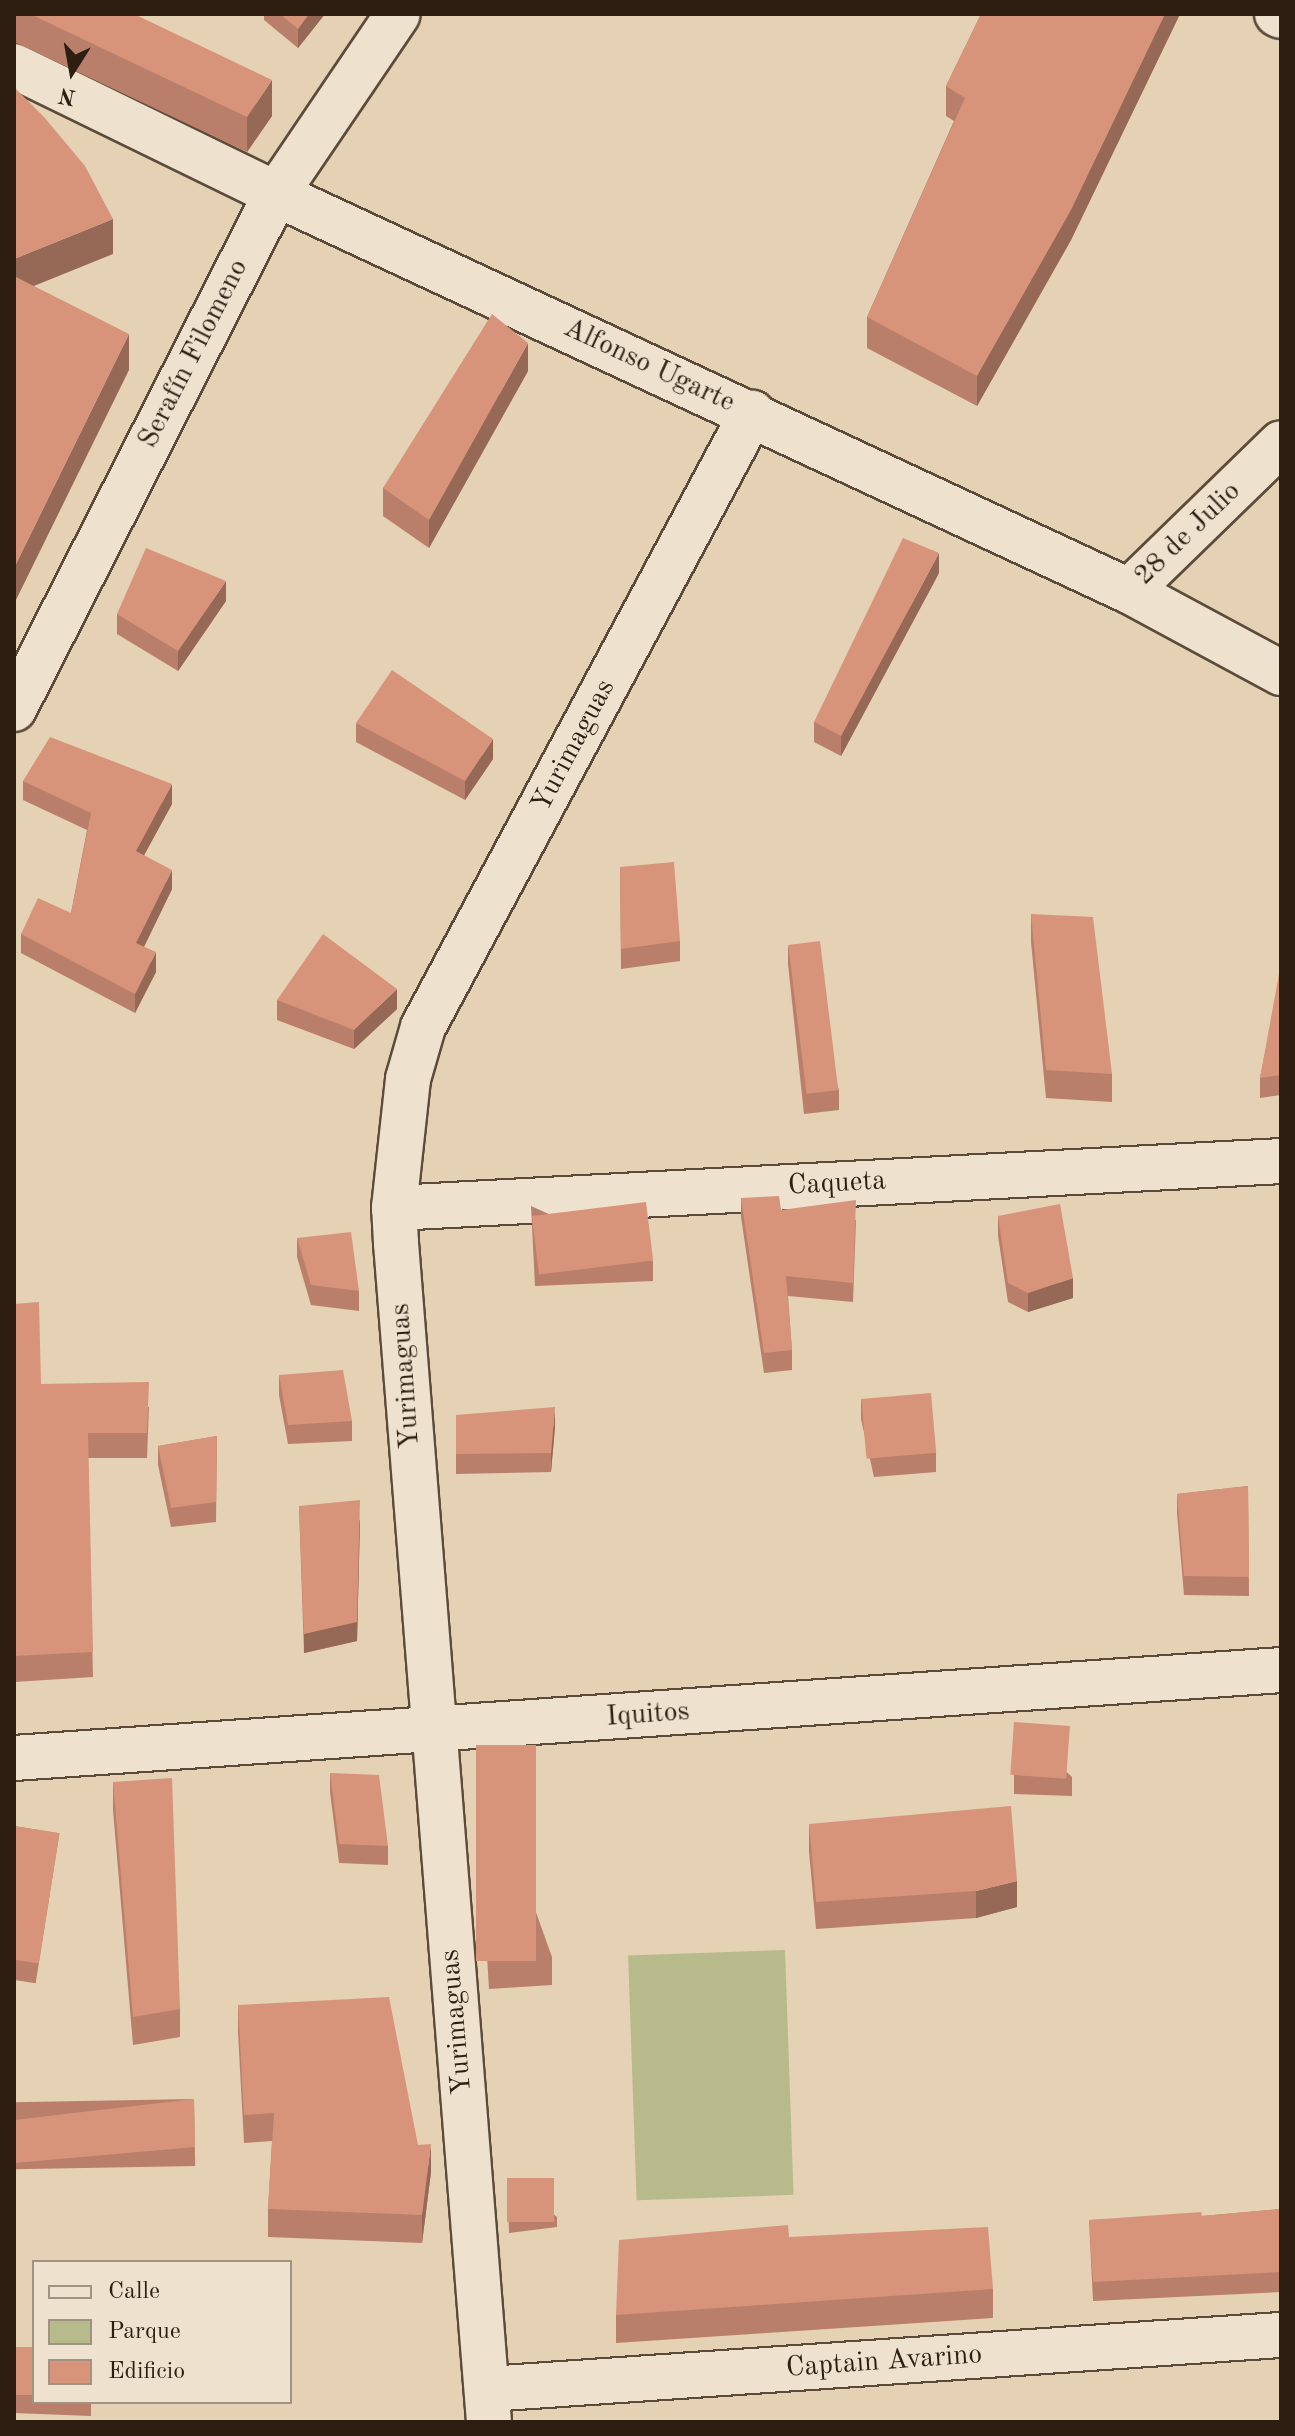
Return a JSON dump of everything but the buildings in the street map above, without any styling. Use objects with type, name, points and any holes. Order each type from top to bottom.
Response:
[{"type":"street","name":"Serafín Filomeno","points":[[14,709],[276,194],[398,14]]},
{"type":"street","name":"Alfonso Ugarte","points":[[14,66],[276,194],[1129,591],[1281,673]]},
{"type":"street","name":"Yurimaguas","points":[[488,2405],[394,1208],[408,1079],[423,1027],[752,413]]},
{"type":"street","name":"28 de Julio","points":[[1129,591],[1281,443]]},
{"type":"street","name":"Caqueta","points":[[394,1208],[1281,1161]]},
{"type":"street","name":"Iquitos","points":[[14,1758],[1281,1670]]},
{"type":"street","name":"Captain Avarino","points":[[488,2405],[1281,2335]]},
{"type":"green space","points":[[785,1950],[794,2195],[637,2200],[628,1955]]}]
